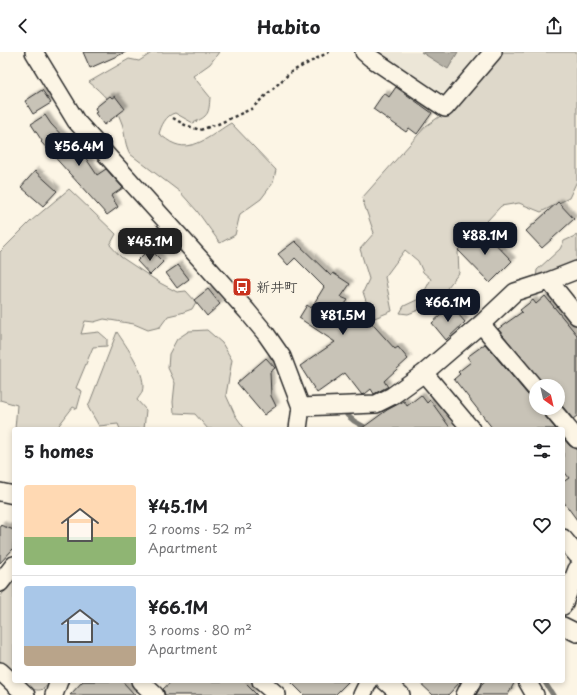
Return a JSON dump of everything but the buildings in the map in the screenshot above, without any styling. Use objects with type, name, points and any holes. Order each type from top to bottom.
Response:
[{"type":"street","points":[[34,52],[76,121],[266,334],[282,357],[301,407],[298,427]]},
{"type":"street","points":[[364,52],[445,108],[493,52]]},
{"type":"street","points":[[301,407],[376,404],[392,396],[424,373],[481,324],[514,292],[577,270]]},
{"type":"street","points":[[549,281],[577,316]]},
{"type":"street","points":[[481,324],[529,381]]},
{"type":"street","points":[[424,373],[470,427]]},
{"type":"street","points":[[557,415],[577,439]]},
{"type":"street","points":[[0,492],[12,494]]},
{"type":"street","points":[[565,540],[577,555]]},
{"type":"street","points":[[0,583],[12,567]]},
{"type":"street","points":[[565,601],[577,569]]},
{"type":"street","points":[[565,627],[577,633]]},
{"type":"street","points":[[0,671],[12,682]]},
{"type":"street","points":[[13,683],[26,695]]},
{"type":"street","points":[[54,695],[58,683]]},
{"type":"street","points":[[142,683],[155,695]]},
{"type":"street","points":[[263,683],[277,695]]},
{"type":"street","points":[[362,695],[368,683]]},
{"type":"street","points":[[387,683],[401,695]]},
{"type":"street","points":[[466,695],[471,683]]},
{"type":"street","points":[[520,695],[525,683]]},
{"type":"street","points":[[527,683],[535,695]]},
{"type":"path","points":[[173,118],[185,125],[200,130],[218,124],[251,109],[291,72],[329,52]]},
{"type":"shaded area","points":[[153,52],[219,52],[210,64],[193,76],[210,97],[209,107],[205,116],[193,123],[175,113],[172,114],[164,121],[159,134],[175,144],[182,146],[190,145],[204,140],[231,123],[276,170],[273,183],[261,199],[240,214],[235,235],[220,243],[197,211],[180,192],[130,154],[126,145],[123,125],[119,115],[108,100],[89,82],[129,59],[139,61]]},
{"type":"shaded area","points":[[376,52],[487,52],[452,89],[442,93]]},
{"type":"shaded area","points":[[421,52],[458,52],[448,69]]},
{"type":"shaded area","points":[[491,52],[577,52],[577,181],[569,198],[541,212],[519,203],[501,206],[458,252],[459,273],[440,297],[424,308],[408,314],[400,313],[404,306],[421,298],[431,279],[423,272],[418,261],[405,250],[385,277],[392,311],[372,319],[363,292],[369,279],[360,249],[374,233],[362,198],[426,126],[446,112]]},
{"type":"shaded area","points":[[69,189],[116,234],[110,245],[121,257],[160,283],[177,292],[186,291],[196,302],[192,309],[168,316],[160,327],[148,330],[134,324],[104,319],[94,322],[85,321],[81,334],[99,332],[107,339],[107,346],[93,347],[76,388],[82,391],[77,409],[73,407],[58,427],[15,427],[17,405],[0,400],[0,252],[31,221]]},
{"type":"shaded area","points":[[577,235],[577,264],[536,278],[537,270],[560,249],[564,241]]},
{"type":"shaded area","points":[[207,330],[222,343],[232,360],[226,395],[235,415],[244,427],[206,427],[195,414],[174,413],[173,402],[175,383],[168,368],[169,354],[177,339],[189,331]]},
{"type":"shaded area","points":[[117,332],[135,361],[142,377],[142,392],[137,400],[146,410],[144,427],[119,427],[118,424],[99,426],[88,407]]},
{"type":"shaded area","points":[[12,581],[12,672],[0,662],[0,597]]},
{"type":"shaded area","points":[[24,683],[48,683],[41,690],[29,687]]},
{"type":"waterway","points":[[347,415],[364,427]]},
{"type":"waterway","points":[[545,683],[553,695]]},
{"type":"place","name":"新井町","points":[[242,287]]}]
